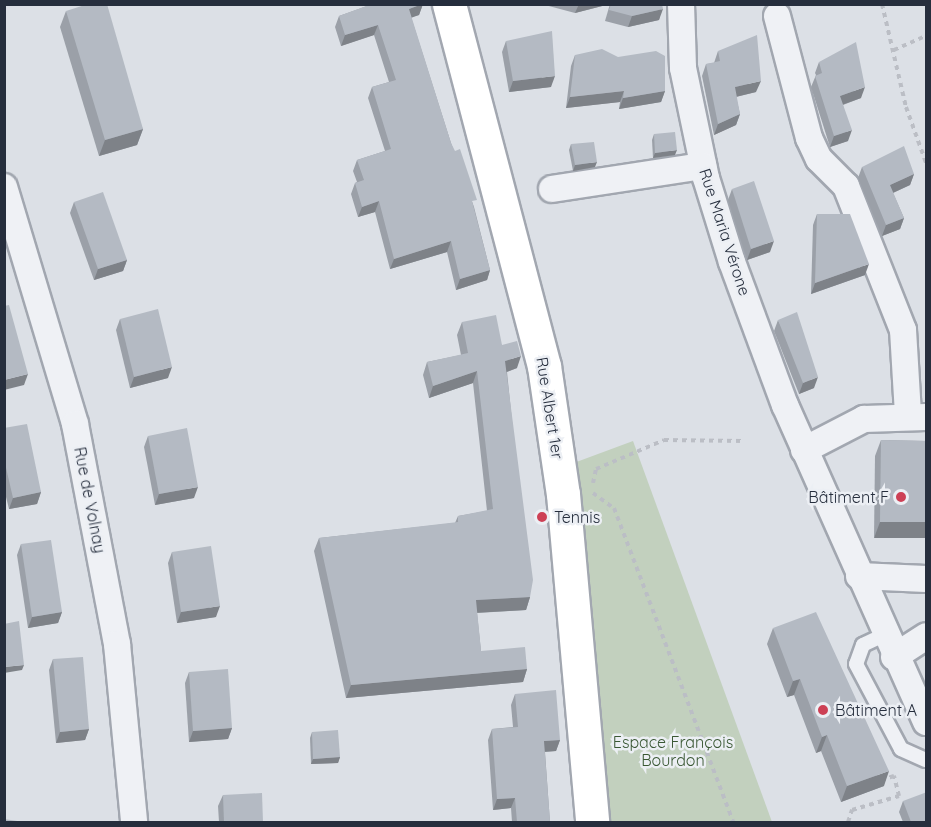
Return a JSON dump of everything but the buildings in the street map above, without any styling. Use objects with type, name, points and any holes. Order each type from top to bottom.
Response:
[{"type":"main road","name":"Rue Albert 1er","points":[[449,4],[544,366],[563,494],[592,822]]},
{"type":"street","name":"Rue Maria Vérone","points":[[681,4],[683,68],[703,166],[732,262],[804,450],[889,646],[927,722]]},
{"type":"street","points":[[777,16],[809,138],[819,159],[846,186],[903,330],[917,416],[864,419],[804,450]]},
{"type":"street","points":[[552,189],[703,166]]},
{"type":"street","name":"Rue de Volnay","points":[[4,187],[75,424],[117,644],[134,822]]},
{"type":"street","points":[[859,576],[927,579]]},
{"type":"street","points":[[889,646],[927,636]]},
{"type":"lane","points":[[889,646],[863,645],[856,664],[901,749],[927,760]]},
{"type":"path","points":[[882,4],[906,107],[927,163]]},
{"type":"path","points":[[894,50],[927,36]]},
{"type":"path","points":[[604,465],[664,440],[744,441]]},
{"type":"path","points":[[591,491],[614,508],[733,822]]},
{"type":"path","points":[[848,822],[852,810],[899,796],[894,776],[881,780]]},
{"type":"green space","name":"Espace François Bourdon","points":[[633,441],[772,822],[608,822],[571,464]]},
{"type":"place","name":"Bâtiment F","points":[[901,497]]},
{"type":"place","name":"Tennis","points":[[542,517]]},
{"type":"place","name":"Bâtiment A","points":[[823,710]]}]
